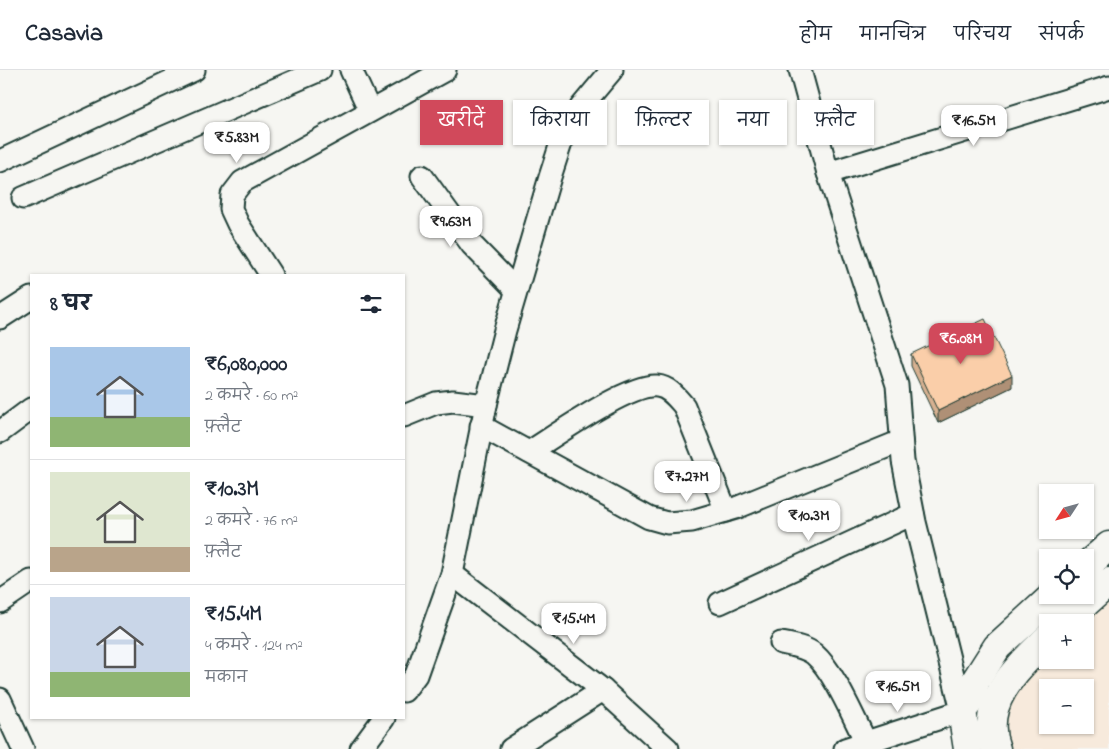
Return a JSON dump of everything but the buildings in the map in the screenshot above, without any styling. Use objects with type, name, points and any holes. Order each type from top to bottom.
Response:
[{"type":"main road","points":[[1094,559],[1109,546]]},
{"type":"main road","points":[[1073,614],[1109,582]]},
{"type":"main road","points":[[968,749],[962,711],[968,703],[976,680],[997,647],[1044,604]]},
{"type":"main road","points":[[996,749],[992,726],[994,710],[1001,693],[1014,672],[1039,647]]},
{"type":"street","points":[[0,161],[194,70]]},
{"type":"street","points":[[24,198],[320,70]]},
{"type":"street","points":[[351,70],[370,111]]},
{"type":"street","points":[[270,274],[231,210],[232,195],[242,182],[445,70]]},
{"type":"street","points":[[405,690],[416,675],[452,574],[486,405],[516,290],[561,143],[581,106],[612,70]]},
{"type":"street","points":[[800,70],[828,172],[897,385],[903,460],[914,514],[962,711],[845,749]]},
{"type":"street","points":[[828,172],[1109,87]]},
{"type":"street","points":[[422,176],[472,245],[516,290]]},
{"type":"street","points":[[0,318],[30,299]]},
{"type":"street","points":[[529,452],[618,398],[639,388],[658,386],[672,392],[684,406],[726,511]]},
{"type":"street","points":[[405,416],[436,403],[453,401],[486,405]]},
{"type":"street","points":[[0,432],[30,411]]},
{"type":"street","points":[[481,426],[649,518],[667,523],[692,521],[726,511],[901,441]]},
{"type":"street","points":[[720,603],[914,514]]},
{"type":"street","points":[[452,574],[603,690],[668,749]]},
{"type":"street","points":[[0,602],[30,582]]},
{"type":"street","points":[[781,643],[797,645],[813,653],[827,668],[866,742]]},
{"type":"street","points":[[513,749],[603,690]]},
{"type":"street","points":[[0,699],[6,731],[23,749]]},
{"type":"street","points":[[370,745],[383,719]]},
{"type":"shaded area","points":[[1109,545],[1109,749],[981,749],[973,732],[997,664],[1047,604],[1094,604],[1094,558]]}]
